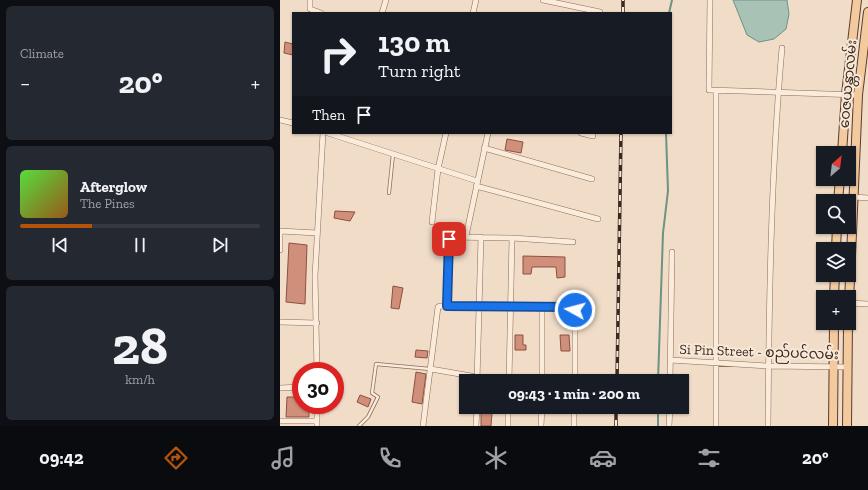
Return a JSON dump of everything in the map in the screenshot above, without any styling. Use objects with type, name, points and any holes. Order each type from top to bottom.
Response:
[{"type":"main road","name":"ဝေဇယန္တာလမ်း","points":[[842,146],[846,94],[856,0]]},
{"type":"main road","name":"ဝေဇယန္တာလမ်း","points":[[854,194],[858,95],[868,12]]},
{"type":"main road","name":"ဝေဇယန္တာလမ်း","points":[[850,290],[852,234]]},
{"type":"main road","points":[[833,426],[832,367],[834,330]]},
{"type":"main road","points":[[847,426],[848,330]]},
{"type":"street","points":[[310,0],[310,9],[318,12]]},
{"type":"street","points":[[382,12],[386,0]]},
{"type":"street","points":[[473,12],[476,0]]},
{"type":"street","points":[[543,0],[600,12]]},
{"type":"street","points":[[710,0],[709,90],[858,95]]},
{"type":"street","points":[[768,426],[769,302],[778,92],[782,48]]},
{"type":"street","points":[[716,90],[716,426]]},
{"type":"street","points":[[280,120],[292,123]]},
{"type":"street","points":[[317,362],[315,276],[316,234],[324,134]]},
{"type":"street","points":[[331,134],[438,169],[477,180]]},
{"type":"street","points":[[432,222],[438,169],[446,134]]},
{"type":"street","points":[[466,236],[488,134]]},
{"type":"street","points":[[585,134],[593,136]]},
{"type":"street","points":[[484,148],[592,179]]},
{"type":"street","points":[[476,186],[598,219]]},
{"type":"street","points":[[856,197],[868,198]]},
{"type":"street","points":[[280,250],[280,231],[316,234]]},
{"type":"street","points":[[447,306],[449,239],[451,236],[573,242]]},
{"type":"street","points":[[477,374],[481,237]]},
{"type":"street","points":[[509,374],[509,307],[512,238]]},
{"type":"street","points":[[670,374],[672,252]]},
{"type":"street","points":[[856,303],[868,304]]},
{"type":"street","points":[[423,426],[438,308],[440,306],[542,308],[570,307],[575,310],[575,374]]},
{"type":"street","points":[[542,308],[543,374]]},
{"type":"street","points":[[280,322],[317,323]]},
{"type":"street","name":"Si Pin Street - စည်ပင်လမ်း","points":[[670,360],[768,366],[847,367]]},
{"type":"street","points":[[431,370],[459,375]]},
{"type":"street","points":[[280,388],[292,387]]},
{"type":"street","points":[[476,426],[477,414]]},
{"type":"street","points":[[508,414],[508,426]]},
{"type":"street","points":[[541,426],[542,414]]},
{"type":"street","points":[[574,414],[574,426]]},
{"type":"street","points":[[669,426],[670,414]]},
{"type":"street","points":[[280,421],[317,424]]},
{"type":"lane","points":[[389,193],[393,153]]},
{"type":"lane","points":[[359,426],[368,417],[378,397],[372,393],[376,364],[431,370]]},
{"type":"shaded area","points":[[733,0],[787,0],[789,14],[786,29],[774,39],[759,42],[747,35]]},
{"type":"building","points":[[285,42],[292,44],[292,55],[284,53]]},
{"type":"building","points":[[507,139],[523,142],[521,153],[505,150]]},
{"type":"building","points":[[335,211],[355,212],[350,221],[334,218]]},
{"type":"building","points":[[289,243],[307,245],[305,304],[286,302]]},
{"type":"building","points":[[523,256],[565,257],[565,277],[557,278],[556,267],[532,267],[531,274],[523,274]]},
{"type":"building","points":[[393,286],[403,288],[399,309],[391,308]]},
{"type":"building","points":[[515,335],[523,335],[523,345],[526,345],[526,350],[515,350]]},
{"type":"building","points":[[560,335],[569,335],[570,351],[561,351]]},
{"type":"building","points":[[416,350],[428,351],[427,358],[415,357]]},
{"type":"building","points":[[416,372],[426,374],[422,404],[412,402]]},
{"type":"building","points":[[360,395],[371,399],[368,407],[357,402]]},
{"type":"building","points":[[287,397],[292,397],[292,414],[309,414],[309,417],[286,417]]},
{"type":"building","points":[[481,414],[492,414],[491,426],[481,426]]},
{"type":"waterway","points":[[669,12],[672,0]]},
{"type":"waterway","points":[[658,374],[663,233],[668,191],[666,134]]},
{"type":"waterway","points":[[658,414],[658,426]]},
{"type":"railway","points":[[623,0],[623,12]]},
{"type":"railway","points":[[617,374],[621,134]]},
{"type":"railway","points":[[616,414],[616,426]]},
{"type":"route","points":[[449,239],[447,306],[542,308],[573,307],[575,310]]}]
